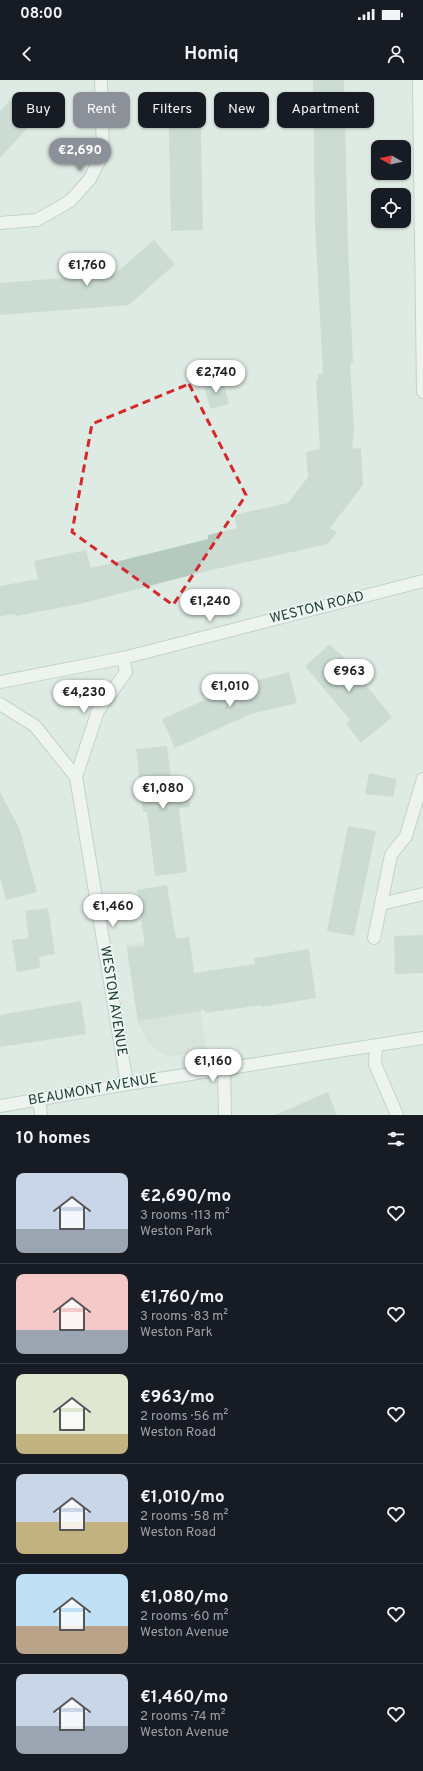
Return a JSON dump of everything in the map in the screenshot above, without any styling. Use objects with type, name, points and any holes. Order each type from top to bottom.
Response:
[{"type":"street","points":[[0,223],[37,220],[70,201],[90,179],[103,153],[102,80]]},
{"type":"street","points":[[419,80],[423,392]]},
{"type":"street","name":"WESTON ROAD","points":[[0,682],[123,658],[423,581]]},
{"type":"street","name":"WESTON AVENUE","points":[[123,658],[126,672],[98,711],[76,777],[127,1084]]},
{"type":"street","name":"WESTON AVENUE","points":[[0,704],[35,726],[76,777]]},
{"type":"street","points":[[374,938],[391,855],[406,836],[423,779]]},
{"type":"street","points":[[381,904],[423,894]]},
{"type":"street","name":"BEAUMONT AVENUE","points":[[0,1106],[127,1084],[423,1038]]},
{"type":"street","points":[[376,1046],[375,1064],[397,1115]]},
{"type":"street","points":[[224,1069],[225,1115]]},
{"type":"street","points":[[39,1100],[41,1115]]},
{"type":"highlighted area","points":[[189,384],[246,495],[173,605],[72,532],[92,424]]},
{"type":"shaded area","points":[[189,937],[207,1053],[168,1056],[157,1050],[147,1041],[138,1021],[126,945]]},
{"type":"building","points":[[313,80],[344,80],[344,92],[313,92]]},
{"type":"building","points":[[10,100],[12,102],[12,128],[28,128],[0,158],[0,111]]},
{"type":"building","points":[[169,128],[201,128],[203,230],[171,231]]},
{"type":"building","points":[[314,128],[345,128],[353,363],[350,364],[354,430],[352,449],[361,448],[363,485],[330,528],[337,532],[328,544],[207,571],[80,604],[16,616],[15,614],[0,616],[0,586],[38,579],[34,561],[86,550],[91,568],[208,539],[208,535],[237,528],[234,515],[288,503],[308,477],[306,452],[320,449],[316,381],[318,381],[318,374],[323,374],[315,224]]},
{"type":"building","points":[[154,240],[175,264],[129,305],[0,315],[0,283],[115,274]]},
{"type":"building","points":[[223,380],[229,404],[210,409],[204,385]]},
{"type":"building","points":[[330,644],[337,652],[338,651],[392,717],[361,743],[346,724],[350,720],[305,666]]},
{"type":"building","points":[[289,672],[297,703],[251,714],[175,748],[162,719],[236,686]]},
{"type":"building","points":[[167,746],[172,784],[187,782],[190,807],[179,808],[187,872],[155,876],[147,812],[143,812],[136,749]]},
{"type":"building","points":[[369,773],[397,779],[393,797],[365,794]]},
{"type":"building","points":[[0,792],[20,830],[37,892],[6,900],[0,877]]},
{"type":"building","points":[[348,826],[376,831],[354,936],[327,931]]},
{"type":"building","points":[[167,885],[176,939],[189,937],[194,973],[255,964],[254,958],[309,949],[316,998],[261,1007],[261,1005],[205,1013],[205,1010],[138,1021],[127,948],[145,946],[137,890]]},
{"type":"building","points":[[48,908],[55,954],[39,957],[40,968],[17,972],[12,940],[29,938],[25,911]]},
{"type":"building","points":[[423,935],[423,973],[395,974],[394,936]]},
{"type":"building","points":[[81,1001],[86,1034],[0,1047],[0,1015]]},
{"type":"building","points":[[328,1092],[337,1115],[275,1115]]}]
